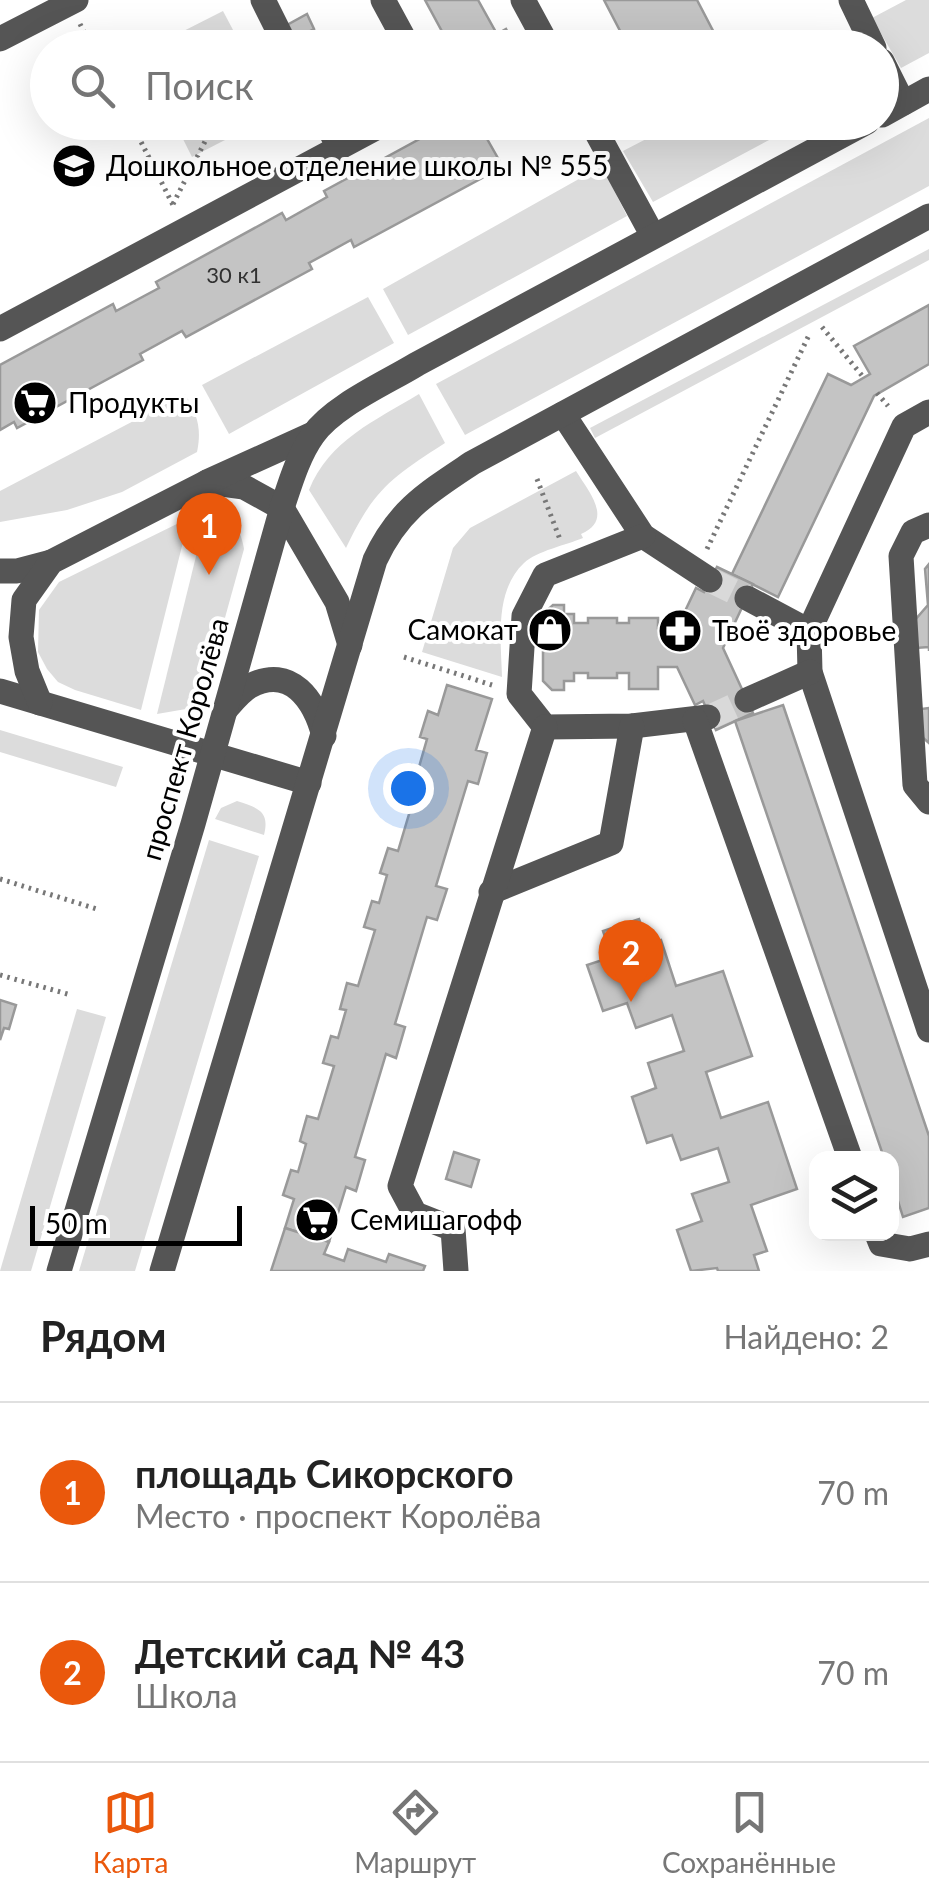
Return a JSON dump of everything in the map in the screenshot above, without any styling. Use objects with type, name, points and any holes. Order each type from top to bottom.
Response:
[{"type":"street","points":[[0,38],[76,0]]},
{"type":"street","points":[[262,0],[278,30]]},
{"type":"street","points":[[383,0],[399,30]]},
{"type":"street","points":[[523,0],[539,30]]},
{"type":"street","points":[[850,0],[865,30]]},
{"type":"street","points":[[899,105],[929,90]]},
{"type":"street","points":[[336,140],[340,148]]},
{"type":"street","points":[[0,330],[355,140]]},
{"type":"street","points":[[601,140],[653,236]]},
{"type":"street","name":"проспект Королёва","points":[[60,1271],[282,508],[314,434],[346,406],[417,364],[833,140]]},
{"type":"street","points":[[162,1271],[388,532],[415,501],[472,463],[929,216]]},
{"type":"street","points":[[928,1024],[810,672],[809,631],[904,426],[929,412]]},
{"type":"street","points":[[562,414],[643,536],[704,576]]},
{"type":"street","points":[[0,570],[50,562],[206,482],[314,434]]},
{"type":"street","points":[[206,482],[244,487],[282,508],[337,602],[350,646]]},
{"type":"street","points":[[929,526],[912,532],[901,556],[914,784],[929,802]]},
{"type":"street","points":[[545,726],[519,694],[524,616],[545,575],[643,536]]},
{"type":"street","points":[[40,703],[27,671],[21,637],[24,600],[50,562]]},
{"type":"street","points":[[746,598],[809,631]]},
{"type":"street","points":[[747,700],[810,672]]},
{"type":"street","points":[[226,709],[248,687],[269,680],[287,681],[318,712],[324,736]]},
{"type":"street","points":[[0,691],[309,782]]},
{"type":"street","points":[[545,726],[632,726],[703,718],[848,1151]]},
{"type":"street","points":[[456,1271],[453,1228],[415,1214],[400,1186],[545,726]]},
{"type":"street","points":[[491,892],[611,844],[632,726]]},
{"type":"street","points":[[879,1241],[927,1252]]},
{"type":"path","points":[[140,140],[186,230]]},
{"type":"path","points":[[173,204],[206,140]]},
{"type":"path","points":[[822,328],[864,378]]},
{"type":"path","points":[[704,576],[809,334]]},
{"type":"path","points":[[537,480],[570,563]]},
{"type":"path","points":[[404,657],[519,694]]},
{"type":"path","points":[[0,879],[97,909]]},
{"type":"path","points":[[0,975],[71,995]]},
{"type":"shaded area","points":[[906,0],[929,0],[929,53],[901,68],[899,30],[879,30],[872,18]]},
{"type":"shaded area","points":[[223,11],[233,30],[186,30]]},
{"type":"shaded area","points":[[929,118],[929,186],[465,435],[436,384],[888,140],[899,140],[899,134]]},
{"type":"shaded area","points":[[184,140],[225,140],[192,157]]},
{"type":"shaded area","points":[[644,140],[769,140],[653,202],[623,151]]},
{"type":"shaded area","points":[[602,166],[627,216],[408,335],[383,289]]},
{"type":"shaded area","points":[[929,249],[929,260],[595,438],[590,428]]},
{"type":"shaded area","points":[[368,297],[394,343],[229,434],[202,385]]},
{"type":"shaded area","points":[[185,394],[197,422],[197,452],[122,492],[67,510],[0,522],[0,491]]},
{"type":"shaded area","points":[[419,394],[445,443],[386,486],[346,548],[309,490],[328,458],[341,445]]},
{"type":"shaded area","points":[[576,471],[596,505],[596,521],[581,534],[583,538],[536,555],[514,574],[501,617],[502,677],[422,652],[453,548],[470,528]]},
{"type":"shaded area","points":[[207,512],[233,523],[244,549],[205,690],[186,709],[157,714]]},
{"type":"shaded area","points":[[189,518],[141,710],[58,682],[38,652],[39,610],[59,582]]},
{"type":"shaded area","points":[[0,730],[123,767],[116,787],[0,752]]},
{"type":"shaded area","points":[[237,801],[261,812],[264,835],[215,819],[221,808]]},
{"type":"shaded area","points":[[209,840],[259,856],[135,1271],[79,1271]]},
{"type":"shaded area","points":[[77,1009],[106,1017],[31,1271],[0,1271]]},
{"type":"building","points":[[425,0],[478,0],[495,30],[441,30]]},
{"type":"building","points":[[604,0],[697,0],[713,30],[620,30]]},
{"type":"building","points":[[307,14],[314,29],[290,30],[287,25]]},
{"type":"building","points":[[418,140],[488,140],[499,160],[478,172],[482,178],[354,247],[351,240],[309,263],[312,269],[186,337],[182,331],[140,354],[143,360],[17,428],[14,422],[0,430],[0,365],[113,304],[116,311],[159,288],[156,282],[282,213],[286,220],[327,197],[324,191]]},
{"type":"building","points":[[929,305],[929,364],[874,396],[778,597],[732,574],[828,374],[851,385],[870,374],[854,346]]},
{"type":"building","points":[[929,564],[929,647],[916,648],[915,620],[928,605],[925,569]]},
{"type":"building","points":[[717,567],[753,584],[723,648],[753,713],[716,730],[703,701],[695,705],[677,667],[658,667],[658,689],[629,689],[629,673],[617,673],[617,678],[588,678],[588,673],[574,673],[574,681],[564,681],[564,690],[552,690],[543,681],[543,614],[553,605],[564,605],[564,614],[574,614],[574,623],[588,623],[588,618],[617,618],[617,623],[629,623],[629,618],[658,618],[658,628],[677,628],[696,588],[704,592]]},
{"type":"building","points":[[447,685],[492,699],[476,750],[487,753],[478,784],[468,781],[436,886],[447,889],[437,920],[427,917],[395,1024],[405,1027],[396,1058],[386,1054],[355,1157],[365,1160],[356,1191],[346,1187],[329,1242],[285,1228],[294,1199],[283,1195],[291,1170],[298,1172],[306,1144],[300,1141],[307,1116],[318,1119],[334,1066],[323,1063],[331,1036],[338,1038],[346,1010],[340,1009],[347,983],[358,986],[375,930],[364,927],[372,901],[379,903],[387,875],[380,873],[388,848],[398,851],[415,794],[404,791],[412,765],[419,767],[427,739],[420,737],[428,711],[438,715]]},
{"type":"building","points":[[783,705],[929,1136],[929,1208],[903,1217],[899,1204],[899,1151],[882,1151],[735,721]]},
{"type":"building","points":[[929,708],[929,743],[922,737],[921,709]]},
{"type":"building","points":[[639,919],[648,944],[661,940],[676,986],[723,971],[752,1056],[706,1072],[721,1118],[768,1102],[797,1189],[751,1205],[767,1251],[754,1255],[759,1271],[691,1271],[677,1230],[702,1221],[692,1194],[729,1182],[718,1148],[681,1160],[672,1135],[647,1143],[632,1097],[656,1088],[648,1063],[684,1051],[672,1015],[636,1028],[627,1003],[603,1011],[587,965],[612,957],[603,931]]},
{"type":"building","points":[[0,1000],[16,1005],[9,1029],[4,1028],[0,1040]]},
{"type":"building","points":[[454,1152],[479,1160],[471,1187],[446,1179]]},
{"type":"building","points":[[285,1228],[329,1242],[324,1254],[344,1261],[348,1249],[386,1262],[389,1254],[425,1266],[423,1271],[271,1271]]},
{"type":"tunnel","points":[[710,580],[747,598]]},
{"type":"tunnel","points":[[710,717],[747,700]]},
{"type":"place","name":"Дошкольное отделение школы № 555","points":[[74,166]]},
{"type":"place","name":"Продукты","points":[[35,403]]},
{"type":"place","name":"площадь Сикорского","points":[[209,575]]},
{"type":"place","name":"Самокат","points":[[550,630]]},
{"type":"place","name":"Твоё здоровье","points":[[680,631]]},
{"type":"place","name":"Детский сад № 43","points":[[631,1002]]},
{"type":"place","name":"Семишагофф","points":[[317,1220]]}]
